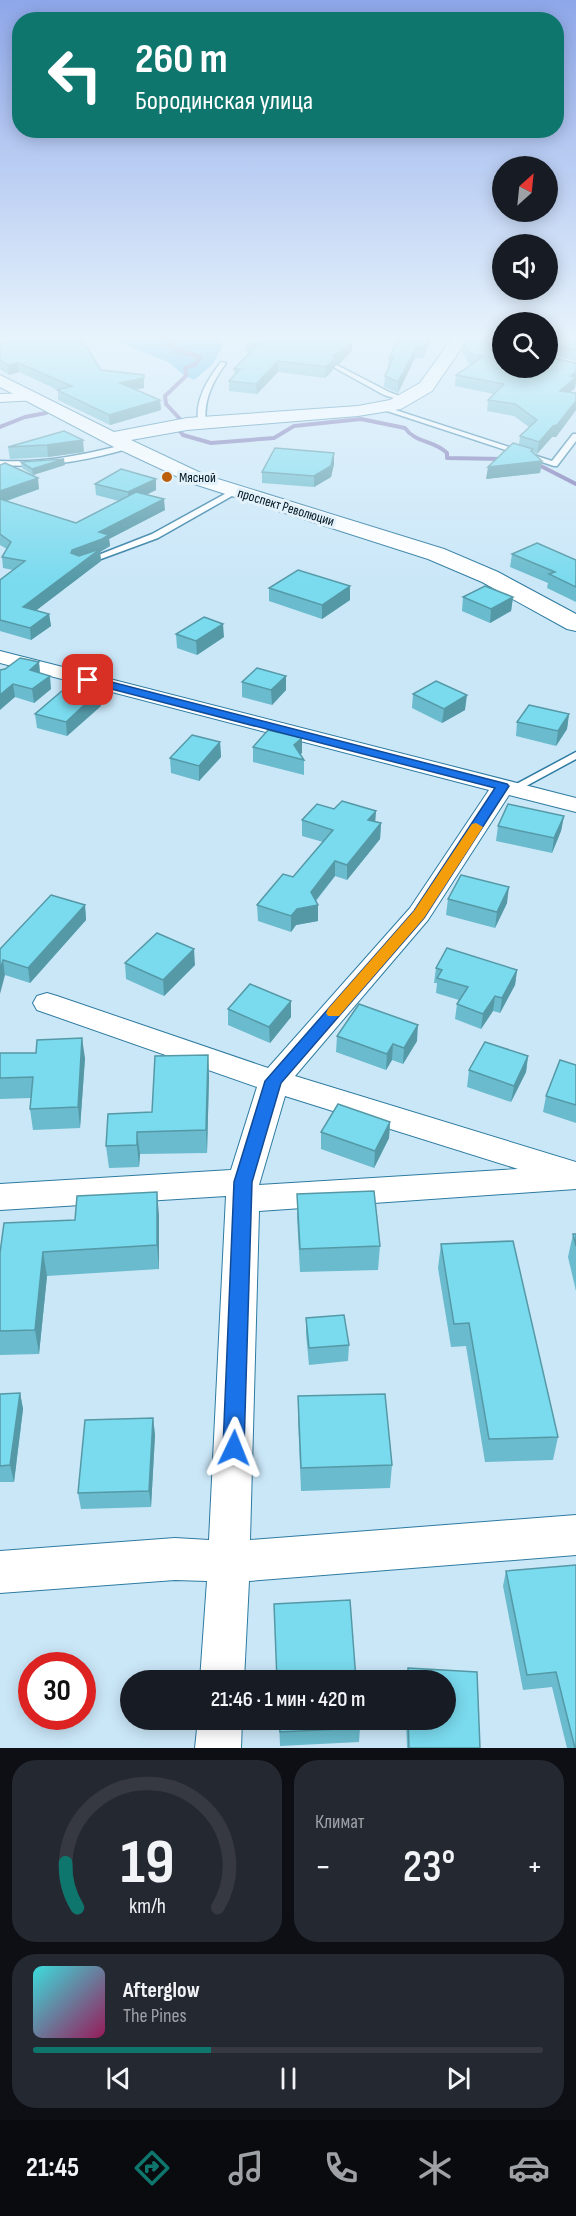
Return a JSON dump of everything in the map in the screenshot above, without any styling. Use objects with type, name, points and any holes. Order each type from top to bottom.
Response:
[{"type":"street","name":"проспект Революции","points":[[74,419],[198,479],[436,554],[490,577],[576,624]]},
{"type":"street","points":[[119,442],[165,427],[259,419]]},
{"type":"street","points":[[8,664],[576,805]]},
{"type":"street","points":[[223,1670],[229,1562],[243,1190],[273,1081],[419,914],[508,788]]},
{"type":"street","points":[[47,1003],[273,1081],[576,1177]]},
{"type":"street","points":[[0,1197],[576,1177]]},
{"type":"street","points":[[0,1572],[175,1559],[229,1562],[576,1536]]},
{"type":"street","points":[[219,1748],[220,1730]]},
{"type":"lane","points":[[195,424],[199,419]]},
{"type":"lane","points":[[415,419],[554,464],[576,436]]},
{"type":"lane","points":[[0,463],[50,465],[87,458],[119,442]]},
{"type":"lane","points":[[78,564],[155,536],[235,492]]},
{"type":"lane","points":[[508,788],[576,755]]},
{"type":"building","points":[[535,419],[562,419],[539,442],[520,436],[537,420]]},
{"type":"building","points":[[64,431],[83,440],[8,447]]},
{"type":"building","points":[[513,443],[533,449],[531,451],[542,461],[488,467]]},
{"type":"building","points":[[275,448],[334,453],[331,466],[314,476],[262,472]]},
{"type":"building","points":[[64,459],[32,469],[21,462]]},
{"type":"building","points":[[5,463],[38,478],[0,491],[0,465]]},
{"type":"building","points":[[121,469],[156,479],[128,492],[95,484]]},
{"type":"building","points":[[136,492],[164,499],[99,532],[109,535],[102,539],[72,550],[71,553],[79,556],[100,549],[23,607],[49,614],[30,628],[0,620],[0,580],[25,561],[2,557],[11,542],[0,534],[0,499],[76,523]]},
{"type":"building","points":[[537,543],[576,560],[576,587],[549,574],[555,572],[512,554]]},
{"type":"building","points":[[298,570],[350,586],[322,605],[269,588]]},
{"type":"building","points":[[485,586],[513,597],[491,609],[463,597]]},
{"type":"building","points":[[204,617],[223,624],[196,641],[176,634]]},
{"type":"building","points":[[20,658],[39,662],[30,670],[50,676],[32,689],[13,684],[0,695],[0,670]]},
{"type":"building","points":[[257,668],[286,676],[271,690],[242,682]]},
{"type":"building","points":[[436,681],[467,695],[444,709],[413,694]]},
{"type":"building","points":[[70,684],[99,691],[66,722],[35,714]]},
{"type":"building","points":[[529,705],[569,714],[558,731],[517,722]]},
{"type":"building","points":[[268,730],[302,738],[294,745],[304,760],[253,747]]},
{"type":"building","points":[[192,735],[220,742],[199,766],[170,758]]},
{"type":"building","points":[[342,801],[376,811],[368,820],[381,823],[347,865],[335,861],[311,892],[318,905],[297,909],[291,916],[257,905],[283,874],[293,877],[333,830],[302,820],[317,804],[334,809]]},
{"type":"building","points":[[508,804],[564,816],[554,838],[498,826]]},
{"type":"building","points":[[461,875],[509,887],[497,912],[448,899]]},
{"type":"building","points":[[51,895],[85,905],[28,968],[3,960],[0,970],[0,949]]},
{"type":"building","points":[[157,933],[194,949],[163,980],[125,963]]},
{"type":"building","points":[[447,948],[517,970],[502,998],[495,996],[483,1014],[457,1004],[468,987],[437,978],[442,970],[436,968]]},
{"type":"building","points":[[250,984],[291,1001],[269,1027],[228,1009]]},
{"type":"building","points":[[359,1004],[418,1025],[404,1048],[393,1044],[387,1054],[337,1036]]},
{"type":"building","points":[[82,1038],[78,1107],[30,1109],[33,1077],[0,1078],[0,1053],[36,1053],[37,1040]]},
{"type":"building","points":[[485,1042],[528,1056],[514,1086],[469,1070]]},
{"type":"building","points":[[208,1055],[206,1130],[137,1132],[137,1145],[106,1146],[108,1114],[152,1112],[155,1056]]},
{"type":"building","points":[[560,1060],[576,1065],[576,1105],[546,1096]]},
{"type":"building","points":[[338,1104],[390,1122],[375,1151],[321,1132]]},
{"type":"building","points":[[374,1191],[380,1246],[300,1249],[297,1194]]},
{"type":"building","points":[[157,1192],[157,1245],[43,1252],[35,1330],[0,1331],[0,1253],[4,1223],[75,1220],[77,1196]]},
{"type":"building","points":[[513,1241],[558,1437],[489,1439],[469,1323],[454,1324],[441,1244]]},
{"type":"building","points":[[344,1315],[349,1345],[309,1348],[306,1318]]},
{"type":"building","points":[[20,1393],[10,1465],[0,1466],[0,1394]]},
{"type":"building","points":[[385,1394],[392,1465],[301,1468],[298,1396]]},
{"type":"building","points":[[153,1418],[149,1491],[78,1493],[85,1420]]},
{"type":"building","points":[[576,1565],[575,1748],[556,1672],[527,1675],[506,1571]]},
{"type":"building","points":[[350,1600],[355,1670],[277,1670],[274,1604]]},
{"type":"building","points":[[408,1668],[442,1670],[408,1670]]},
{"type":"building","points":[[456,1671],[477,1672],[480,1748],[409,1748],[408,1730],[456,1730]]},
{"type":"building","points":[[280,1730],[320,1730],[280,1732]]},
{"type":"waterway","points":[[0,427],[21,419]]},
{"type":"waterway","points":[[180,419],[178,429],[183,435],[211,443],[274,438],[294,426],[361,419],[405,428],[414,436],[442,449],[447,453],[447,458],[504,459]]},
{"type":"waterway","points":[[533,462],[576,484]]},
{"type":"slow traffic","points":[[334,1013],[419,914],[476,827]]},
{"type":"place","name":"Мясной","points":[[167,477]]},
{"type":"route","points":[[88,680],[502,786],[419,914],[273,1081],[243,1182],[234,1448]]}]
